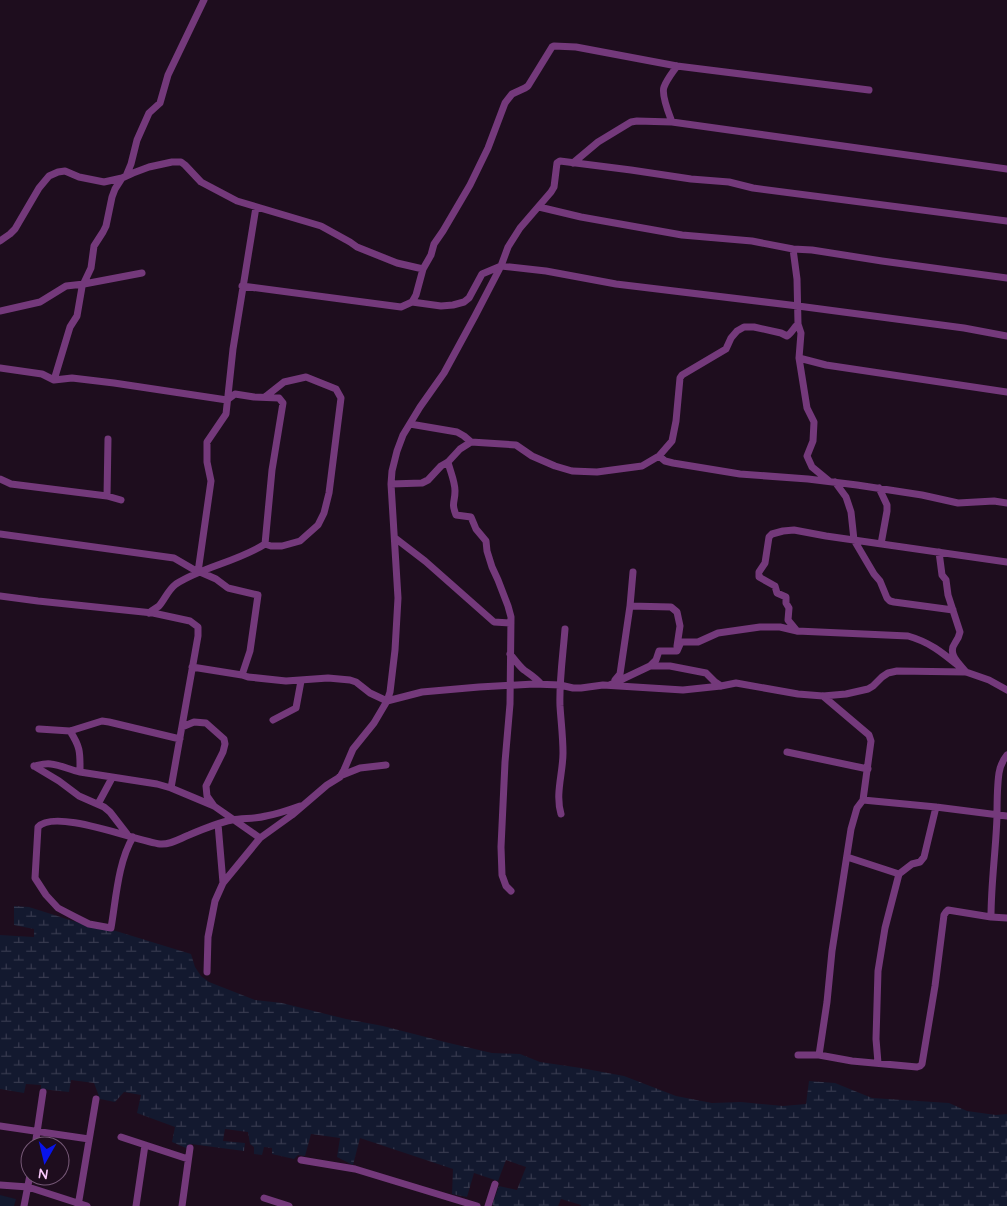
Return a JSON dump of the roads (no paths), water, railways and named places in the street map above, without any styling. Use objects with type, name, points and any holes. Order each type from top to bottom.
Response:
[{"type":"street","points":[[54,380],[70,327],[77,316],[84,284],[91,268],[94,246],[103,232],[112,197],[131,164],[137,140],[149,113],[160,103],[168,75],[204,0]]},
{"type":"street","points":[[242,286],[401,307],[412,302],[416,296],[423,270],[431,255],[434,244],[463,197],[488,148],[505,103],[512,94],[528,86],[554,46],[576,48],[677,66],[868,90]]},
{"type":"street","points":[[672,122],[664,86],[677,66]]},
{"type":"street","points":[[573,163],[598,142],[631,122],[637,121],[672,122],[1007,169]]},
{"type":"street","points":[[340,776],[353,749],[374,724],[390,692],[395,650],[398,590],[391,484],[397,451],[403,435],[444,373],[501,266],[512,240],[529,217],[552,192],[560,161],[691,179],[729,182],[753,188],[1007,221]]},
{"type":"street","points":[[0,241],[15,229],[49,176],[58,172],[65,171],[79,177],[104,182],[124,177],[148,167],[181,162],[201,182],[237,202],[321,226],[357,247],[397,263],[423,270]]},
{"type":"street","points":[[539,206],[581,217],[682,235],[752,241],[882,262],[1007,278]]},
{"type":"street","points":[[0,534],[174,558],[198,572],[211,481],[207,462],[207,442],[226,414],[242,286],[256,207]]},
{"type":"street","points":[[793,249],[796,269],[798,324],[802,333],[799,358],[807,408],[814,422],[813,441],[807,456],[812,467],[832,482],[846,497],[851,512],[854,540],[880,581],[887,598],[890,601],[952,610]]},
{"type":"street","points":[[412,302],[441,306],[453,306],[464,302],[469,298],[482,274],[501,266],[546,271],[616,284],[798,306],[1007,336]]},
{"type":"street","points":[[0,310],[40,302],[66,286],[142,273]]},
{"type":"street","points":[[391,484],[422,483],[428,480],[460,449],[471,442],[516,445],[532,456],[572,471],[597,472],[642,466],[659,456],[672,441],[680,378],[682,375],[726,349],[731,338],[744,327],[754,327],[787,336],[791,334],[794,327],[798,324]]},
{"type":"street","points":[[799,358],[826,366],[1007,392]]},
{"type":"street","points":[[0,368],[42,374],[54,380],[72,378],[108,382],[227,400],[235,394],[279,398],[283,402],[272,470],[265,544]]},
{"type":"street","points":[[265,397],[284,382],[306,376],[336,389],[341,398],[329,493],[324,513],[318,525],[300,541],[282,546],[265,544]]},
{"type":"street","points":[[410,424],[457,432],[471,442]]},
{"type":"street","points":[[107,496],[108,439]]},
{"type":"street","points":[[659,456],[665,461],[673,463],[740,474],[808,479],[879,488],[958,503],[994,501],[1007,503]]},
{"type":"street","points":[[448,462],[455,490],[452,506],[456,515],[471,517],[476,529],[486,540],[487,551],[508,606],[511,623],[510,686],[501,847],[502,875],[506,886],[511,891]]},
{"type":"street","points":[[0,479],[11,484],[107,496],[121,500]]},
{"type":"street","points":[[879,488],[887,505],[881,544]]},
{"type":"street","points":[[797,631],[788,620],[789,608],[786,603],[786,597],[777,593],[775,586],[759,577],[759,572],[766,563],[769,537],[772,534],[794,530],[1007,562]]},
{"type":"street","points":[[395,538],[425,561],[494,622],[511,623]]},
{"type":"street","points":[[149,613],[158,606],[174,586],[200,572],[239,558],[265,544]]},
{"type":"street","points":[[939,552],[942,574],[946,580],[952,610],[960,632],[960,636],[951,648],[952,654],[966,672]]},
{"type":"street","points":[[200,572],[216,579],[228,588],[258,596],[250,651],[242,675]]},
{"type":"street","points":[[609,685],[620,674],[633,572]]},
{"type":"street","points":[[0,596],[149,613],[190,621],[198,627],[171,788]]},
{"type":"street","points":[[630,606],[671,607],[677,612],[680,626],[677,651]]},
{"type":"street","points":[[677,651],[681,642],[698,642],[718,633],[766,627],[780,627],[797,631],[908,636],[922,640],[935,648],[966,672],[988,680],[1007,690]]},
{"type":"street","points":[[561,814],[559,794],[563,753],[560,685],[565,629]]},
{"type":"street","points":[[609,685],[650,666],[656,660],[659,651],[677,651]]},
{"type":"street","points":[[510,654],[525,671],[534,676],[541,684]]},
{"type":"street","points":[[650,666],[670,666],[706,673],[721,686]]},
{"type":"street","points":[[192,667],[286,681],[328,678],[350,680],[387,701],[422,692],[541,684],[573,688],[609,685],[682,690],[721,686],[736,682],[798,694],[823,696],[846,694],[868,689],[882,676],[897,671],[966,672]]},
{"type":"street","points":[[273,720],[296,708],[301,681]]},
{"type":"street","points":[[818,1055],[853,819],[857,808],[863,800],[871,738],[823,696]]},
{"type":"street","points":[[39,729],[70,732],[102,721],[180,739]]},
{"type":"street","points":[[182,727],[194,722],[206,723],[224,739],[224,752],[206,786],[207,796],[214,806]]},
{"type":"street","points":[[70,732],[79,748],[80,772]]},
{"type":"street","points":[[787,752],[868,770]]},
{"type":"street","points":[[991,917],[997,790],[1000,770],[1007,755]]},
{"type":"street","points":[[130,836],[104,807],[80,796],[34,766],[49,764],[69,770],[157,784],[171,788],[214,806],[260,838]]},
{"type":"street","points":[[207,972],[208,937],[215,900],[223,883],[260,838],[340,776],[360,768],[386,765]]},
{"type":"street","points":[[98,804],[112,778]]},
{"type":"street","points":[[863,800],[1007,816]]},
{"type":"street","points":[[130,836],[118,884],[111,928],[89,924],[58,908],[46,895],[35,878],[38,827],[42,824],[62,821],[82,824],[130,836],[148,842],[167,844],[218,824],[266,816],[304,805]]},
{"type":"street","points":[[878,1063],[876,1039],[878,971],[886,928],[899,874],[912,864],[920,862],[924,857],[936,808]]},
{"type":"street","points":[[218,824],[223,883]]},
{"type":"street","points":[[847,857],[899,874]]},
{"type":"street","points":[[798,1055],[818,1055],[878,1063],[920,1066],[922,1064],[946,912],[948,910],[1007,918]]},
{"type":"street","points":[[36,1136],[43,1092]]},
{"type":"street","points":[[0,1186],[28,1187],[81,1205],[96,1099]]},
{"type":"street","points":[[0,1126],[89,1139]]},
{"type":"street","points":[[121,1137],[188,1159]]},
{"type":"street","points":[[136,1206],[145,1145]]},
{"type":"street","points":[[182,1206],[190,1148]]},
{"type":"street","points":[[301,1160],[355,1169],[478,1206]]},
{"type":"street","points":[[488,1206],[495,1184]]},
{"type":"street","points":[[24,1206],[28,1187]]},
{"type":"street","points":[[264,1198],[289,1206]]}]
